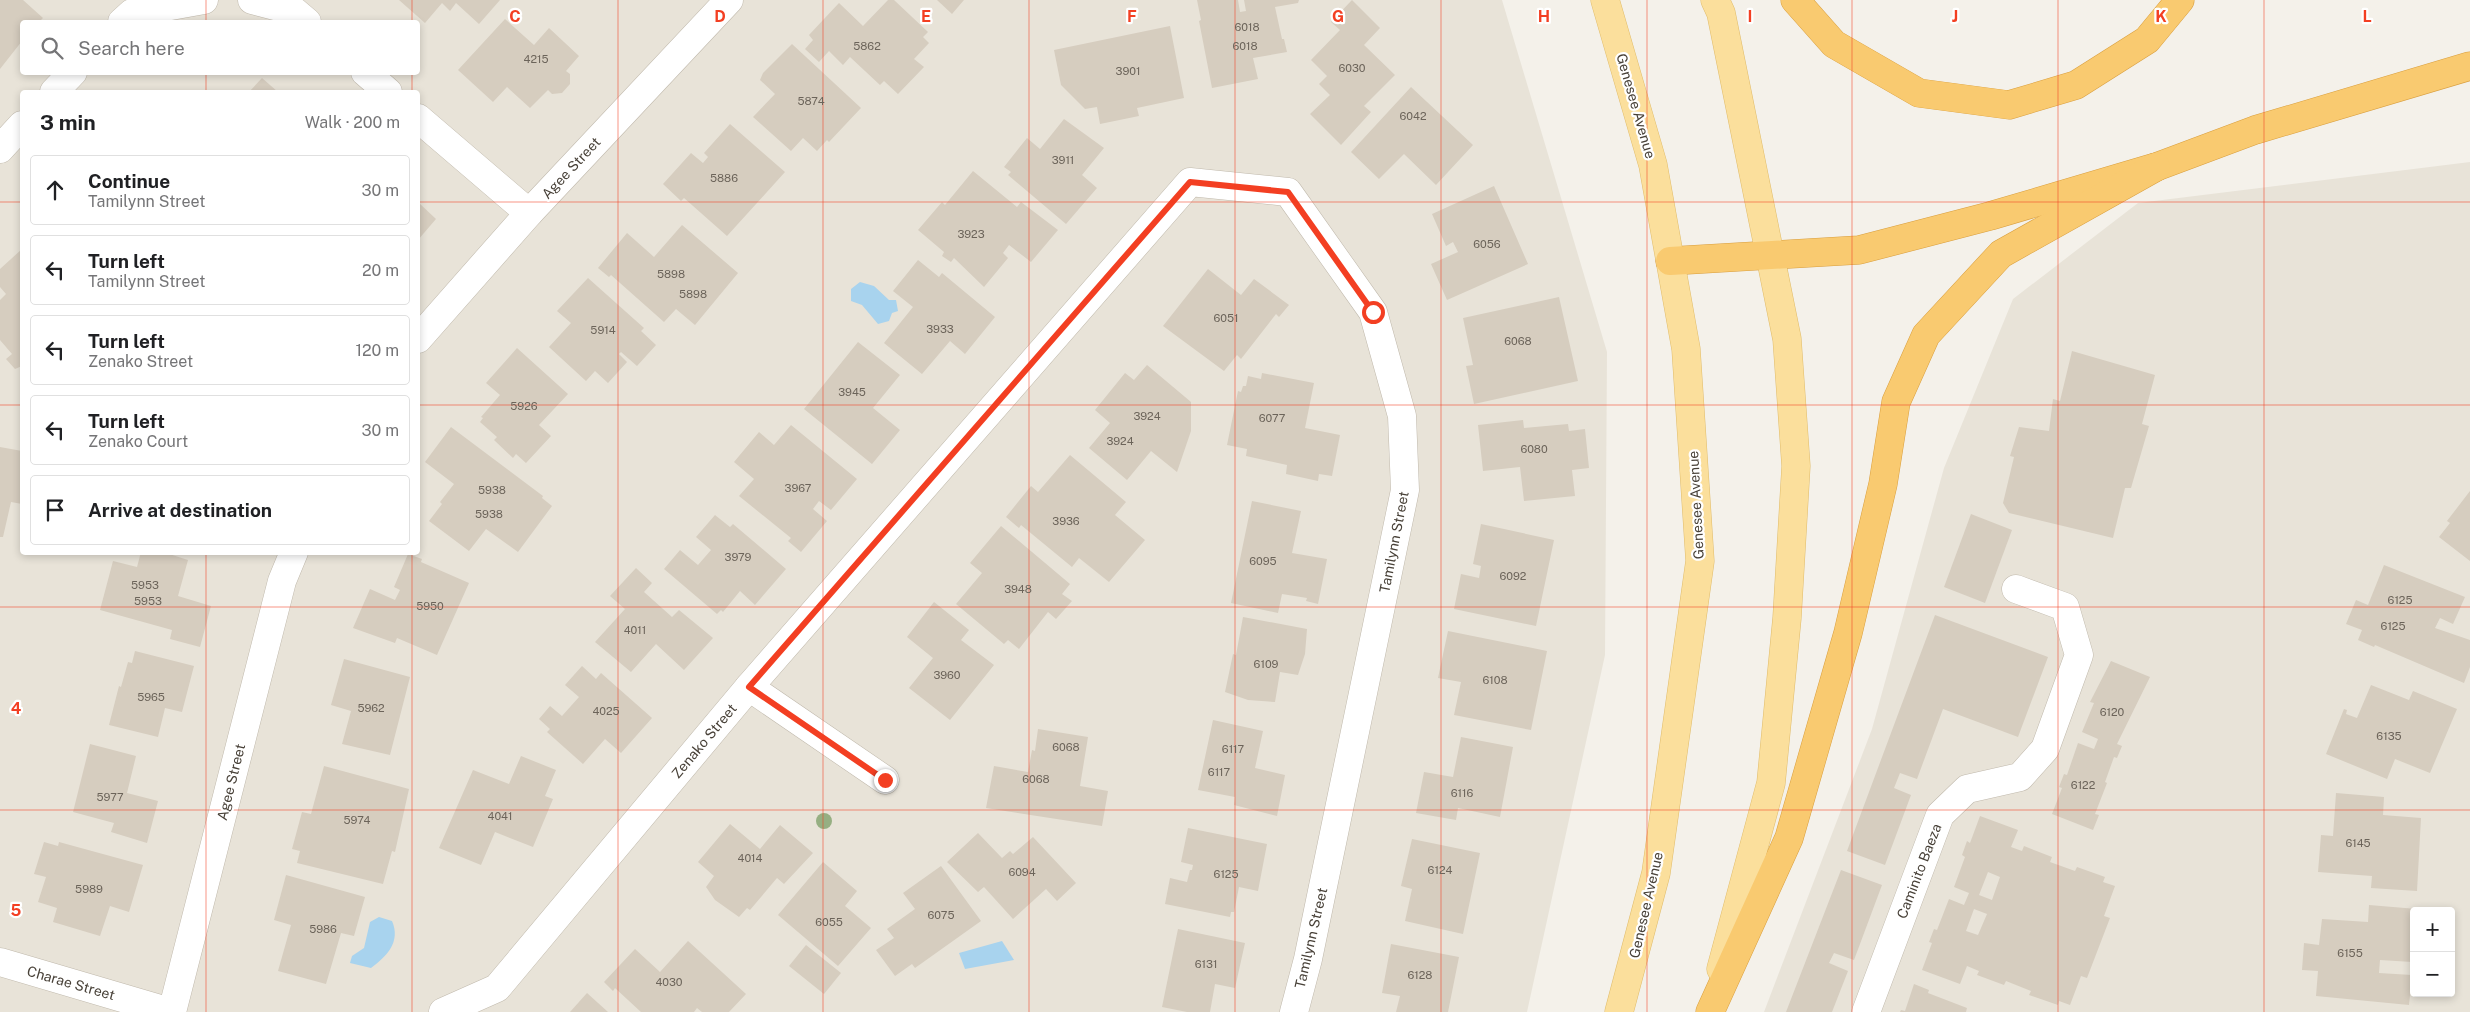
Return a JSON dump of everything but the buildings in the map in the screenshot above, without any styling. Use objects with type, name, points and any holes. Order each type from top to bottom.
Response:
[{"type":"highway","points":[[1795,0],[1834,44],[1919,93],[2009,106],[2076,85],[2147,40],[2180,0]]},
{"type":"highway","points":[[1670,261],[1859,250],[1990,216],[2156,167],[2255,130],[2470,66]]},
{"type":"highway","points":[[1710,1012],[1789,838],[1848,633],[1883,484],[1896,402],[1926,335],[2001,254],[2156,167]]},
{"type":"main road","name":"Genesee Avenue","points":[[1605,0],[1653,165],[1686,349],[1700,561],[1656,873],[1619,1012]]},
{"type":"main road","points":[[1710,1012],[1771,783],[1786,618],[1796,466],[1788,339],[1720,13],[1715,0]]},
{"type":"street","points":[[124,20],[132,13],[204,0]]},
{"type":"street","points":[[252,0],[294,11],[305,20]]},
{"type":"street","name":"Agee Street","points":[[420,337],[529,213],[728,0]]},
{"type":"street","points":[[56,90],[70,75]]},
{"type":"street","points":[[368,75],[386,90]]},
{"type":"street","points":[[420,120],[529,213]]},
{"type":"street","points":[[0,149],[20,128]]},
{"type":"street","name":"Zenako Street","points":[[443,1012],[497,988],[749,687],[1190,182]]},
{"type":"street","name":"Tamilynn Street","points":[[1190,182],[1288,192],[1373,312],[1402,416],[1405,490],[1308,958],[1294,1012]]},
{"type":"street","name":"Agee Street","points":[[171,1012],[282,581],[293,555]]},
{"type":"street","name":"Caminito Baeza","points":[[1866,1012],[1940,815],[1967,789],[2020,776],[2045,749],[2079,655],[2065,607],[2016,589]]},
{"type":"street","points":[[749,687],[885,780]]},
{"type":"street","name":"Charae Street","points":[[0,962],[171,1012]]},
{"type":"shaded area","points":[[0,0],[1502,0],[1607,352],[1605,655],[1527,1012],[0,1012]]},
{"type":"shaded area","points":[[2470,162],[2470,1012],[1764,1012],[1872,729],[1944,468],[2013,299],[2138,203]]},
{"type":"water","points":[[860,282],[874,286],[889,300],[896,300],[898,311],[892,313],[889,321],[878,324],[862,305],[851,301],[851,289]]},
{"type":"water","points":[[379,917],[392,921],[395,936],[391,948],[371,968],[350,963],[352,956],[364,948],[370,922]]},
{"type":"water","points":[[1002,941],[1014,960],[965,969],[959,953]]},
{"type":"route","points":[[885,780],[749,687],[1190,182],[1288,192],[1373,312]]}]
